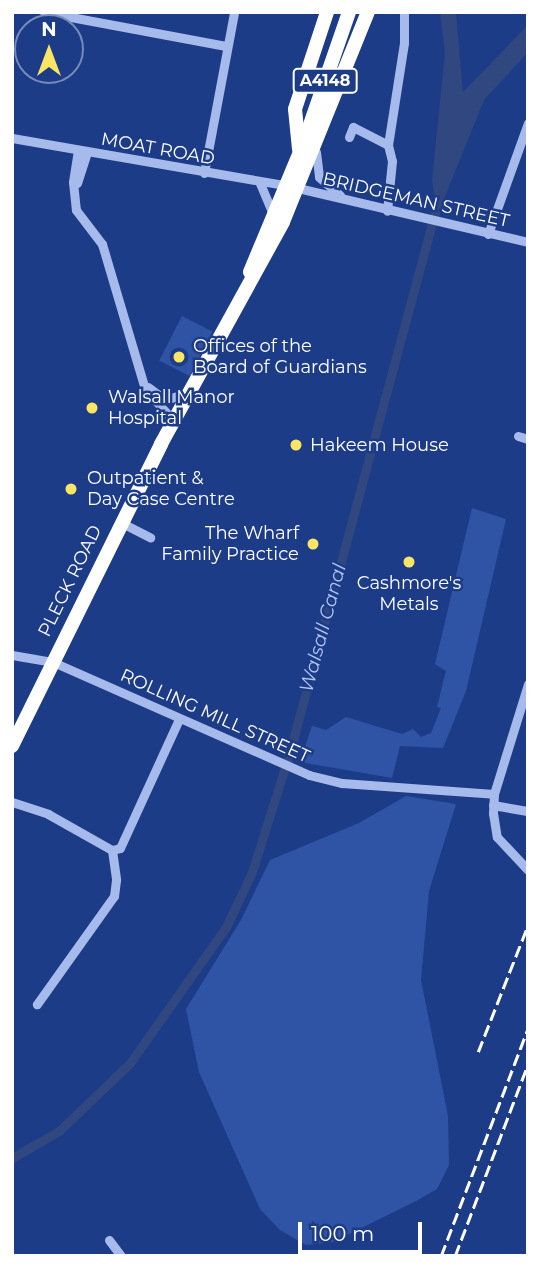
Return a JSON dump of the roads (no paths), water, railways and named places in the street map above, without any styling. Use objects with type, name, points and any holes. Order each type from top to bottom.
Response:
[{"type":"highway","name":"PLECK ROAD","points":[[299,149],[295,109],[327,12]]},
{"type":"highway","name":"PLECK ROAD","points":[[12,746],[120,522],[245,287],[291,188],[318,140],[368,12]]},
{"type":"highway","name":"PLECK ROAD","points":[[245,287],[273,214],[291,188],[299,149],[348,14]]},
{"type":"highway","name":"PLECK ROAD","points":[[348,14],[355,51]]},
{"type":"street","points":[[44,12],[226,46]]},
{"type":"street","points":[[204,173],[234,12]]},
{"type":"street","points":[[387,211],[392,161],[388,145],[404,43],[404,12]]},
{"type":"street","points":[[488,234],[524,145],[528,123]]},
{"type":"street","points":[[349,137],[353,127],[388,145]]},
{"type":"street","name":"MOAT ROAD","points":[[12,138],[291,188]]},
{"type":"street","points":[[318,140],[315,162],[319,177],[347,199]]},
{"type":"street","points":[[82,151],[75,186],[76,210],[102,244],[153,402],[173,420]]},
{"type":"street","points":[[259,181],[273,214]]},
{"type":"street","name":"BRIDGEMAN STREET","points":[[291,188],[528,243]]},
{"type":"street","points":[[145,383],[165,400],[187,393]]},
{"type":"street","points":[[120,522],[150,537]]},
{"type":"street","name":"ROLLING MILL STREET","points":[[12,656],[52,662],[299,772],[342,783],[494,794]]},
{"type":"street","points":[[528,684],[493,805],[497,836],[528,870]]},
{"type":"street","points":[[12,802],[48,814],[112,850],[120,848],[178,719]]},
{"type":"street","points":[[493,805],[528,811]]},
{"type":"street","points":[[37,1004],[114,896],[112,850]]},
{"type":"street","points":[[109,1240],[121,1256]]},
{"type":"waterway","name":"Walsall Canal","points":[[12,1158],[59,1131],[130,1063],[226,927],[252,872],[289,755],[439,197]]},
{"type":"railway","points":[[478,1052],[528,925]]},
{"type":"railway","points":[[441,1256],[528,1028]]},
{"type":"railway","points":[[455,1256],[528,1064]]},
{"type":"place","name":"Offices of the Board of Guardians","points":[[179,357]]},
{"type":"place","name":"Walsall Manor Hospital","points":[[92,408]]},
{"type":"place","name":"Hakeem House","points":[[296,445]]},
{"type":"place","name":"Outpatient & Day Case Centre","points":[[71,489]]},
{"type":"place","name":"The Wharf Family Practice","points":[[313,544]]},
{"type":"place","name":"Cashmore's Metals","points":[[409,562]]}]
